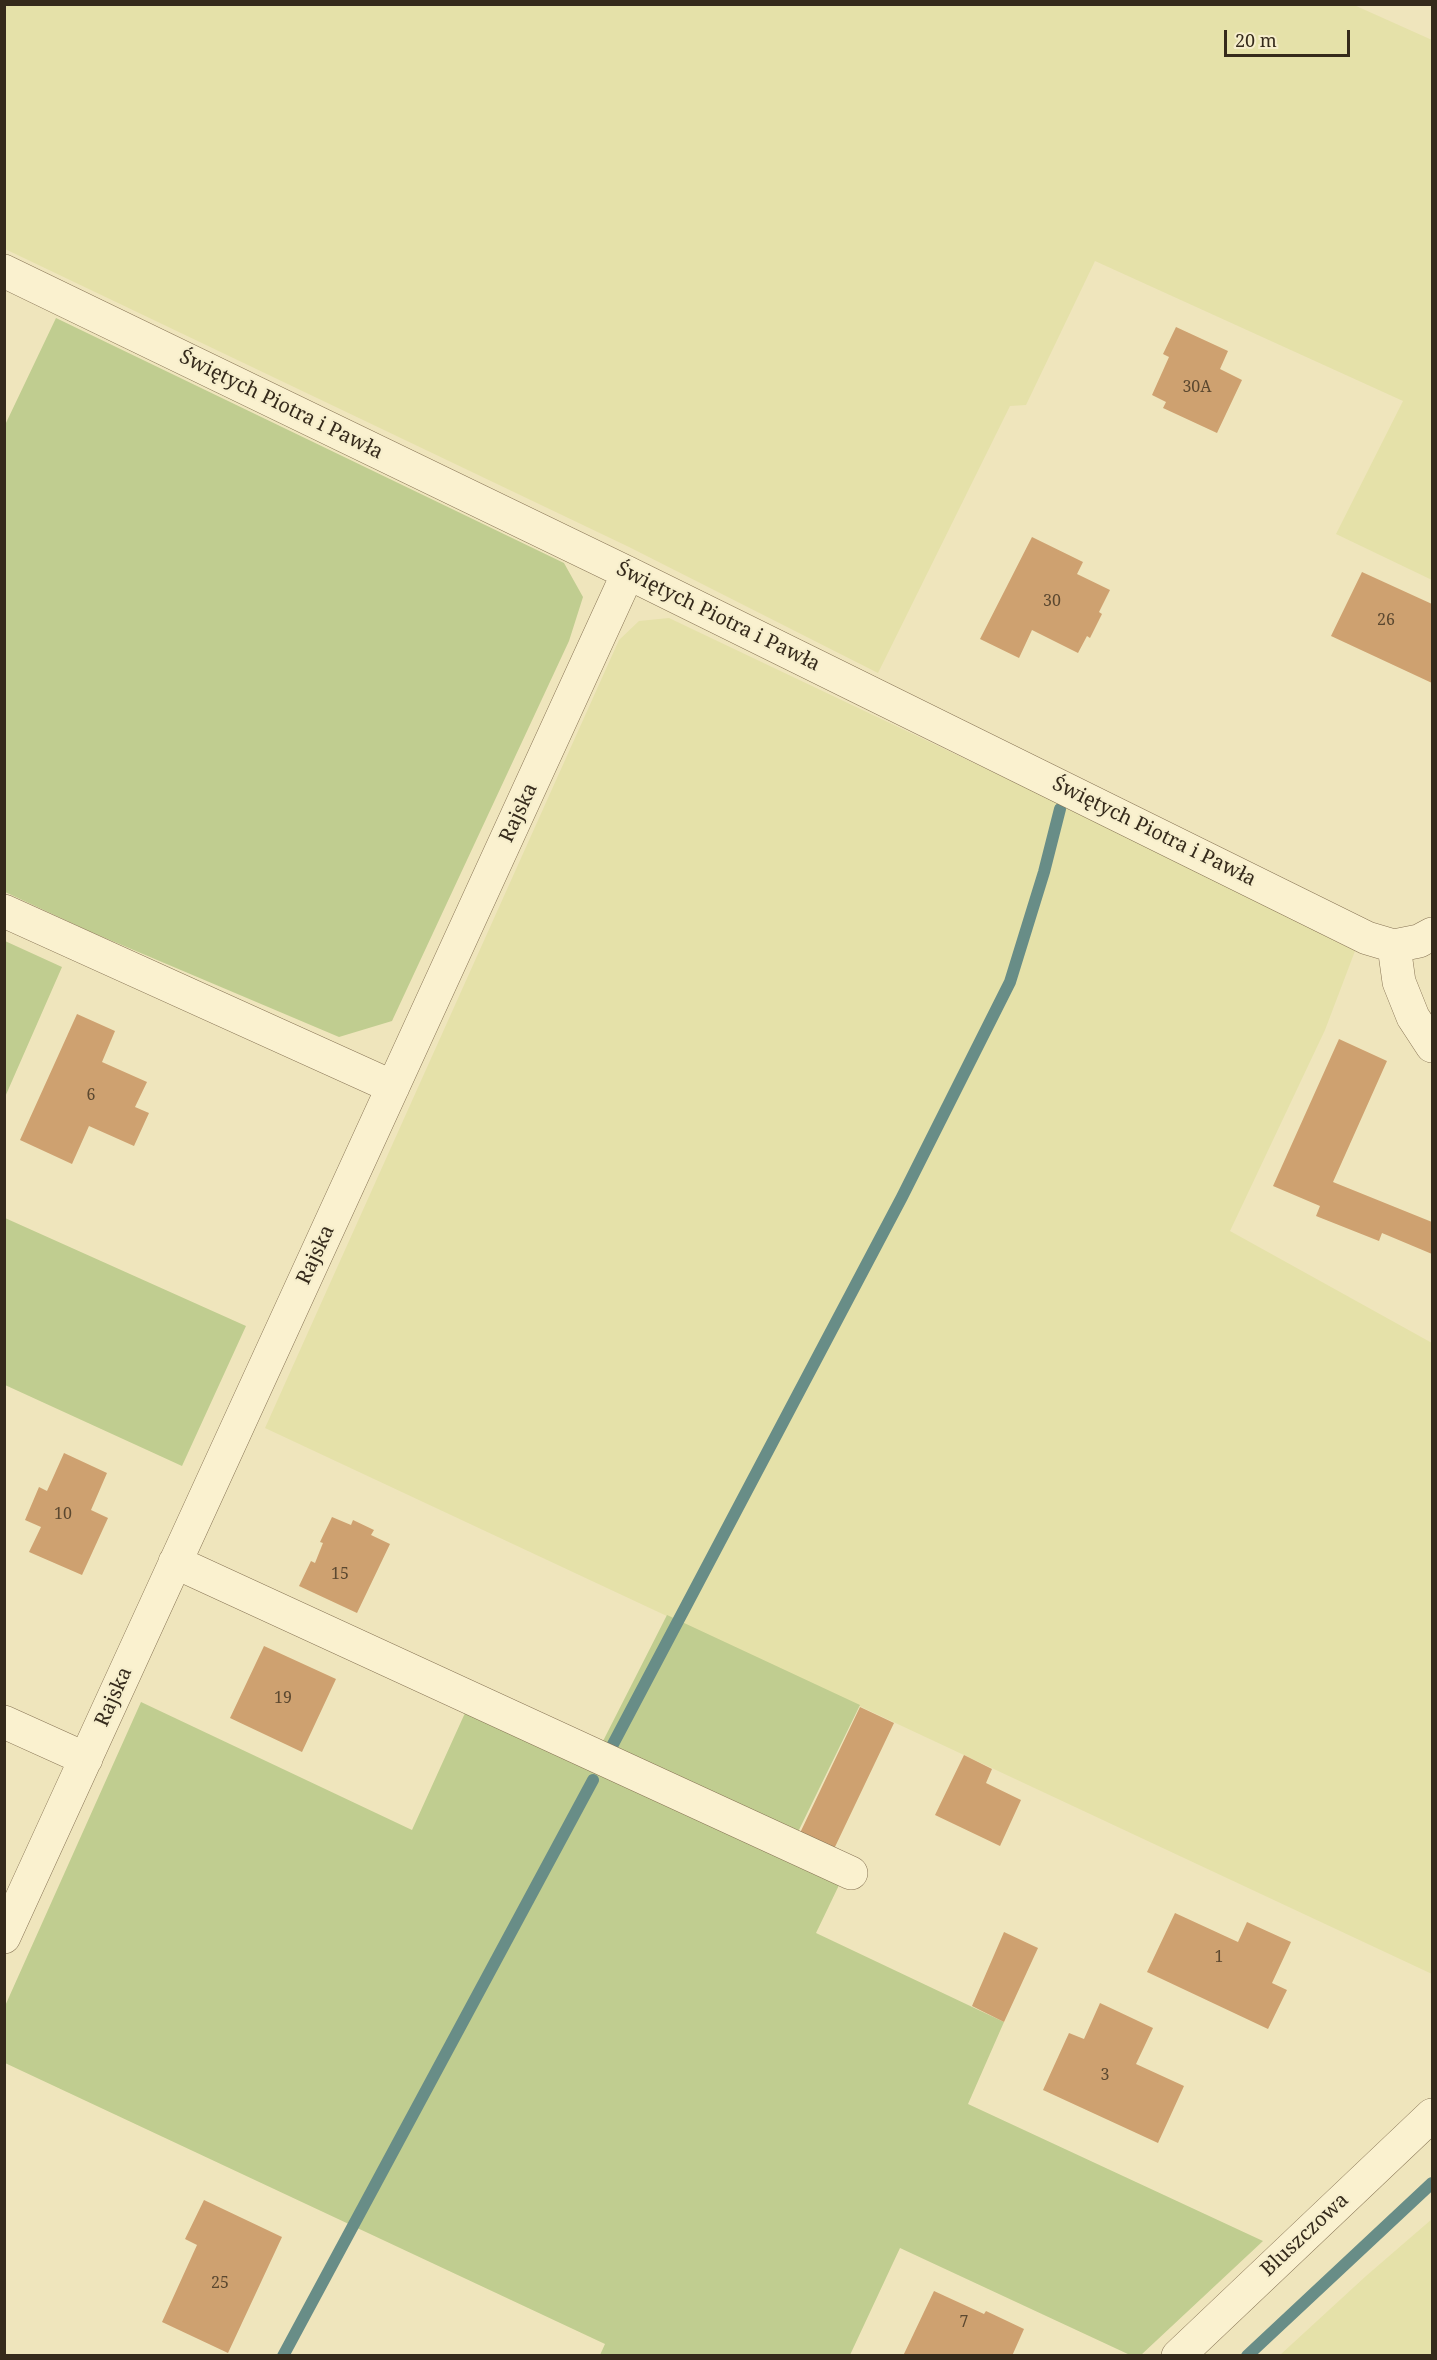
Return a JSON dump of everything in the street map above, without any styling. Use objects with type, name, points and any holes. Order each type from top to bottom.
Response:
[{"type":"street","name":"Świętych Piotra i Pawła","points":[[4,271],[628,573],[1356,932],[1394,946]]},
{"type":"street","name":"Rajska","points":[[4,1937],[628,573]]},
{"type":"street","points":[[4,911],[393,1087]]},
{"type":"street","points":[[1432,934],[1419,940],[1394,946],[1399,982],[1413,1017],[1432,1046]]},
{"type":"street","points":[[175,1562],[851,1873]]},
{"type":"street","points":[[4,1722],[86,1760]]},
{"type":"street","name":"Bluszczowa","points":[[1178,2355],[1432,2115]]},
{"type":"shaded area","points":[[4,5],[1354,5],[1432,40],[1432,580],[1336,534],[1403,401],[1095,261],[1026,405],[1010,406],[878,673],[629,547],[5,249]]},
{"type":"shaded area","points":[[669,618],[1182,862],[1355,951],[1325,1030],[1230,1231],[1432,1343],[1432,1974],[265,1428],[619,640],[639,621]]},
{"type":"shaded area","points":[[1432,2219],[1432,2355],[1280,2355],[1366,2276]]},
{"type":"green space","points":[[56,318],[564,563],[583,597],[569,641],[392,1021],[339,1037],[91,932],[5,892],[5,425]]},
{"type":"green space","points":[[5,941],[62,967],[5,1097]]},
{"type":"green space","points":[[5,1218],[246,1326],[182,1466],[5,1385]]},
{"type":"green space","points":[[667,1615],[860,1705],[797,1834],[602,1743]]},
{"type":"green space","points":[[141,1702],[412,1830],[465,1713],[841,1881],[816,1933],[1004,2022],[968,2104],[1263,2241],[1141,2355],[1130,2355],[900,2248],[850,2355],[600,2355],[605,2344],[5,2063],[5,2006]]},
{"type":"building","points":[[1176,327],[1228,351],[1220,369],[1242,380],[1217,433],[1163,408],[1166,402],[1152,395],[1169,357],[1163,354]]},
{"type":"building","points":[[1032,537],[1083,562],[1077,574],[1110,590],[1099,612],[1102,614],[1090,638],[1087,636],[1078,653],[1032,630],[1019,658],[980,639]]},
{"type":"building","points":[[1362,572],[1432,604],[1432,683],[1331,636]]},
{"type":"building","points":[[77,1014],[115,1031],[102,1062],[147,1082],[135,1107],[149,1113],[134,1146],[89,1126],[72,1164],[20,1140]]},
{"type":"building","points":[[1339,1039],[1387,1061],[1333,1182],[1432,1222],[1432,1254],[1382,1233],[1379,1241],[1316,1216],[1320,1206],[1273,1186]]},
{"type":"building","points":[[64,1453],[107,1473],[91,1510],[108,1518],[82,1575],[29,1552],[41,1527],[25,1520],[39,1487],[47,1491]]},
{"type":"building","points":[[332,1517],[351,1525],[353,1520],[374,1530],[371,1535],[390,1544],[357,1613],[299,1586],[311,1561],[315,1563],[323,1543],[320,1542]]},
{"type":"building","points":[[264,1646],[336,1679],[302,1752],[230,1718]]},
{"type":"building","points":[[860,1707],[894,1723],[834,1849],[800,1833]]},
{"type":"building","points":[[964,1755],[992,1769],[986,1783],[1021,1800],[1000,1846],[935,1815]]},
{"type":"building","points":[[1175,1913],[1238,1942],[1247,1922],[1291,1942],[1272,1983],[1287,1990],[1268,2029],[1147,1972]]},
{"type":"building","points":[[1004,1932],[1038,1948],[1004,2022],[972,2006]]},
{"type":"building","points":[[1100,2003],[1153,2028],[1136,2064],[1184,2086],[1158,2143],[1043,2090],[1069,2033],[1084,2039]]},
{"type":"building","points":[[204,2200],[282,2237],[228,2353],[162,2322],[197,2245],[185,2239]]},
{"type":"building","points":[[934,2291],[984,2314],[986,2311],[1024,2329],[1012,2356],[903,2356]]},
{"type":"waterway","points":[[611,1748],[902,1197],[1010,982],[1044,872],[1060,809]]},
{"type":"waterway","points":[[283,2356],[593,1780]]},
{"type":"waterway","points":[[1247,2356],[1432,2183]]}]
